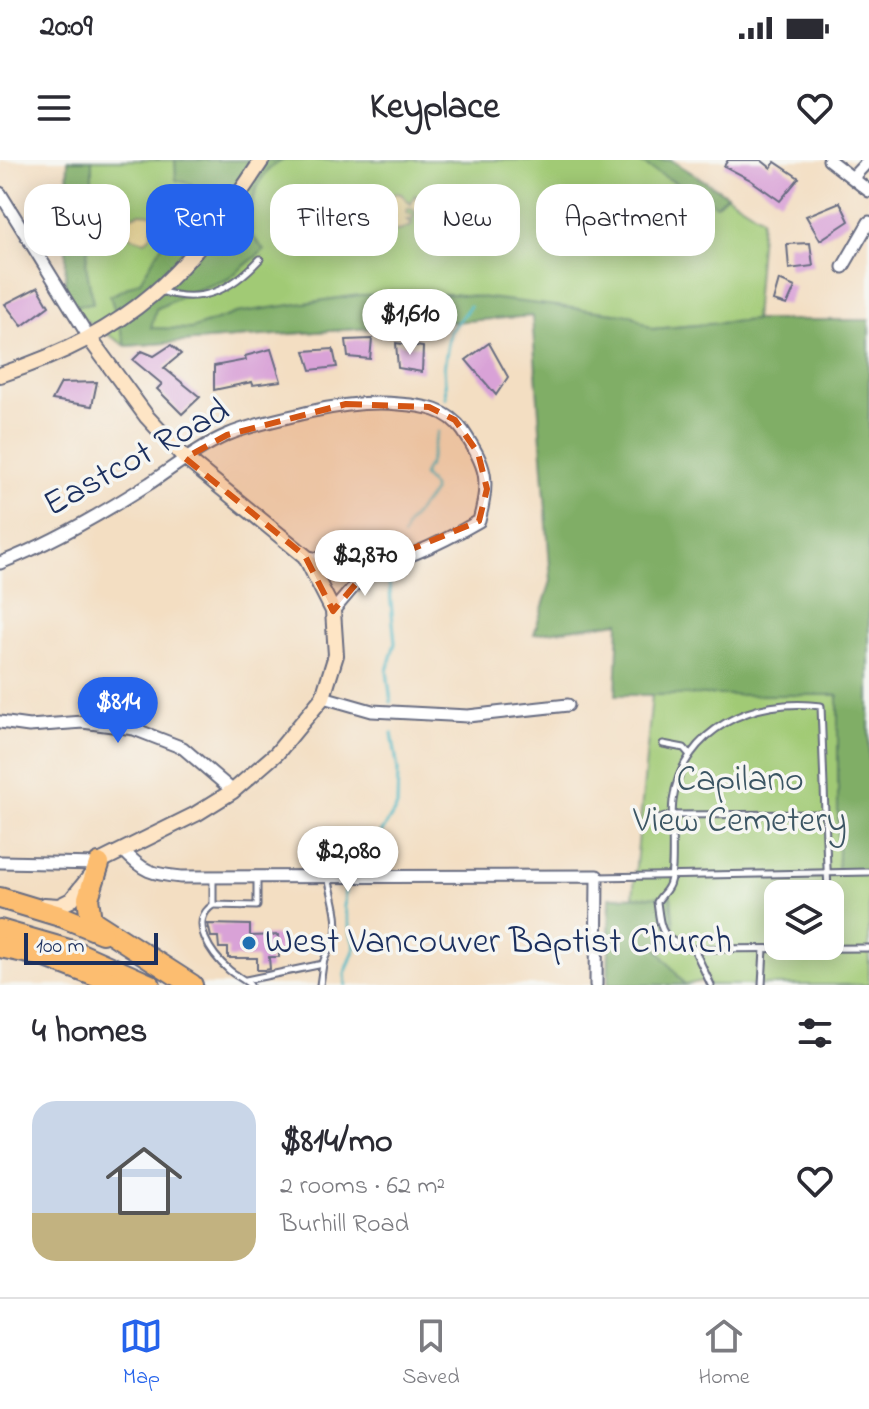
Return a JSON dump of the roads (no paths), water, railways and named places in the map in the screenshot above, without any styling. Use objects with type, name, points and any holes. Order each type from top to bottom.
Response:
[{"type":"highway","points":[[99,864],[89,889],[88,913],[94,925],[192,985]]},
{"type":"highway","points":[[0,898],[73,921],[127,945]]},
{"type":"highway","points":[[0,930],[76,952],[150,985]]},
{"type":"highway","points":[[0,947],[43,956],[120,985]]},
{"type":"highway","points":[[0,961],[37,968],[92,985]]},
{"type":"street","points":[[0,375],[47,359],[90,339],[159,291],[226,216],[262,160]]},
{"type":"street","points":[[829,160],[869,191]]},
{"type":"street","points":[[853,177],[869,160]]},
{"type":"street","points":[[0,193],[90,339],[147,417],[185,458],[305,556],[333,611],[336,655],[323,697],[277,753],[233,791],[162,833],[99,864],[71,900],[59,906],[0,898]]},
{"type":"street","points":[[843,267],[869,222]]},
{"type":"street","name":"Eastcot Road","points":[[0,563],[70,529],[227,435],[267,422],[346,404],[378,402],[429,407],[455,420],[478,453],[487,489],[479,521],[449,539],[371,566],[335,563],[305,556]]},
{"type":"street","points":[[333,611],[371,566]]},
{"type":"street","points":[[323,697],[372,711],[468,716],[568,705]]},
{"type":"street","points":[[0,722],[29,726],[83,722],[134,729],[183,748],[233,791]]},
{"type":"street","points":[[123,850],[152,874],[213,877],[597,876],[596,985]]},
{"type":"street","points":[[0,862],[99,864]]},
{"type":"lane","points":[[159,291],[185,297],[215,292],[237,282],[260,259]]},
{"type":"lane","points":[[762,985],[764,949],[694,949],[679,946],[662,934],[659,924],[657,902],[668,887],[671,875],[676,784],[690,755],[713,731],[740,714],[785,704],[821,706],[828,880]]},
{"type":"lane","points":[[663,744],[684,748],[690,755]]},
{"type":"lane","points":[[655,820],[672,815],[826,814]]},
{"type":"lane","points":[[597,876],[869,872]]},
{"type":"lane","points":[[213,877],[213,905]]},
{"type":"lane","points":[[250,985],[228,970],[203,939],[202,921],[206,910],[213,905],[257,906],[257,877]]},
{"type":"lane","points":[[320,985],[325,953],[336,939],[337,918],[328,877]]},
{"type":"lane","points":[[844,947],[869,948]]},
{"type":"lane","points":[[694,949],[711,985]]},
{"type":"lane","points":[[245,980],[323,964]]},
{"type":"waterway","points":[[446,398],[444,367],[450,332],[470,306]]},
{"type":"waterway","points":[[403,537],[407,525],[433,492],[433,487],[423,476],[438,432]]},
{"type":"waterway","points":[[389,582],[395,643],[387,671],[391,702]]},
{"type":"waterway","points":[[363,863],[397,807],[398,770],[392,733]]},
{"type":"waterway","points":[[345,889],[344,906],[355,948],[345,974],[346,985]]},
{"type":"place","name":"West Vancouver Baptist Church","points":[[249,943]]},
{"type":"park label","name":"Capilano View Cemetery","points":[[740,802]]}]
